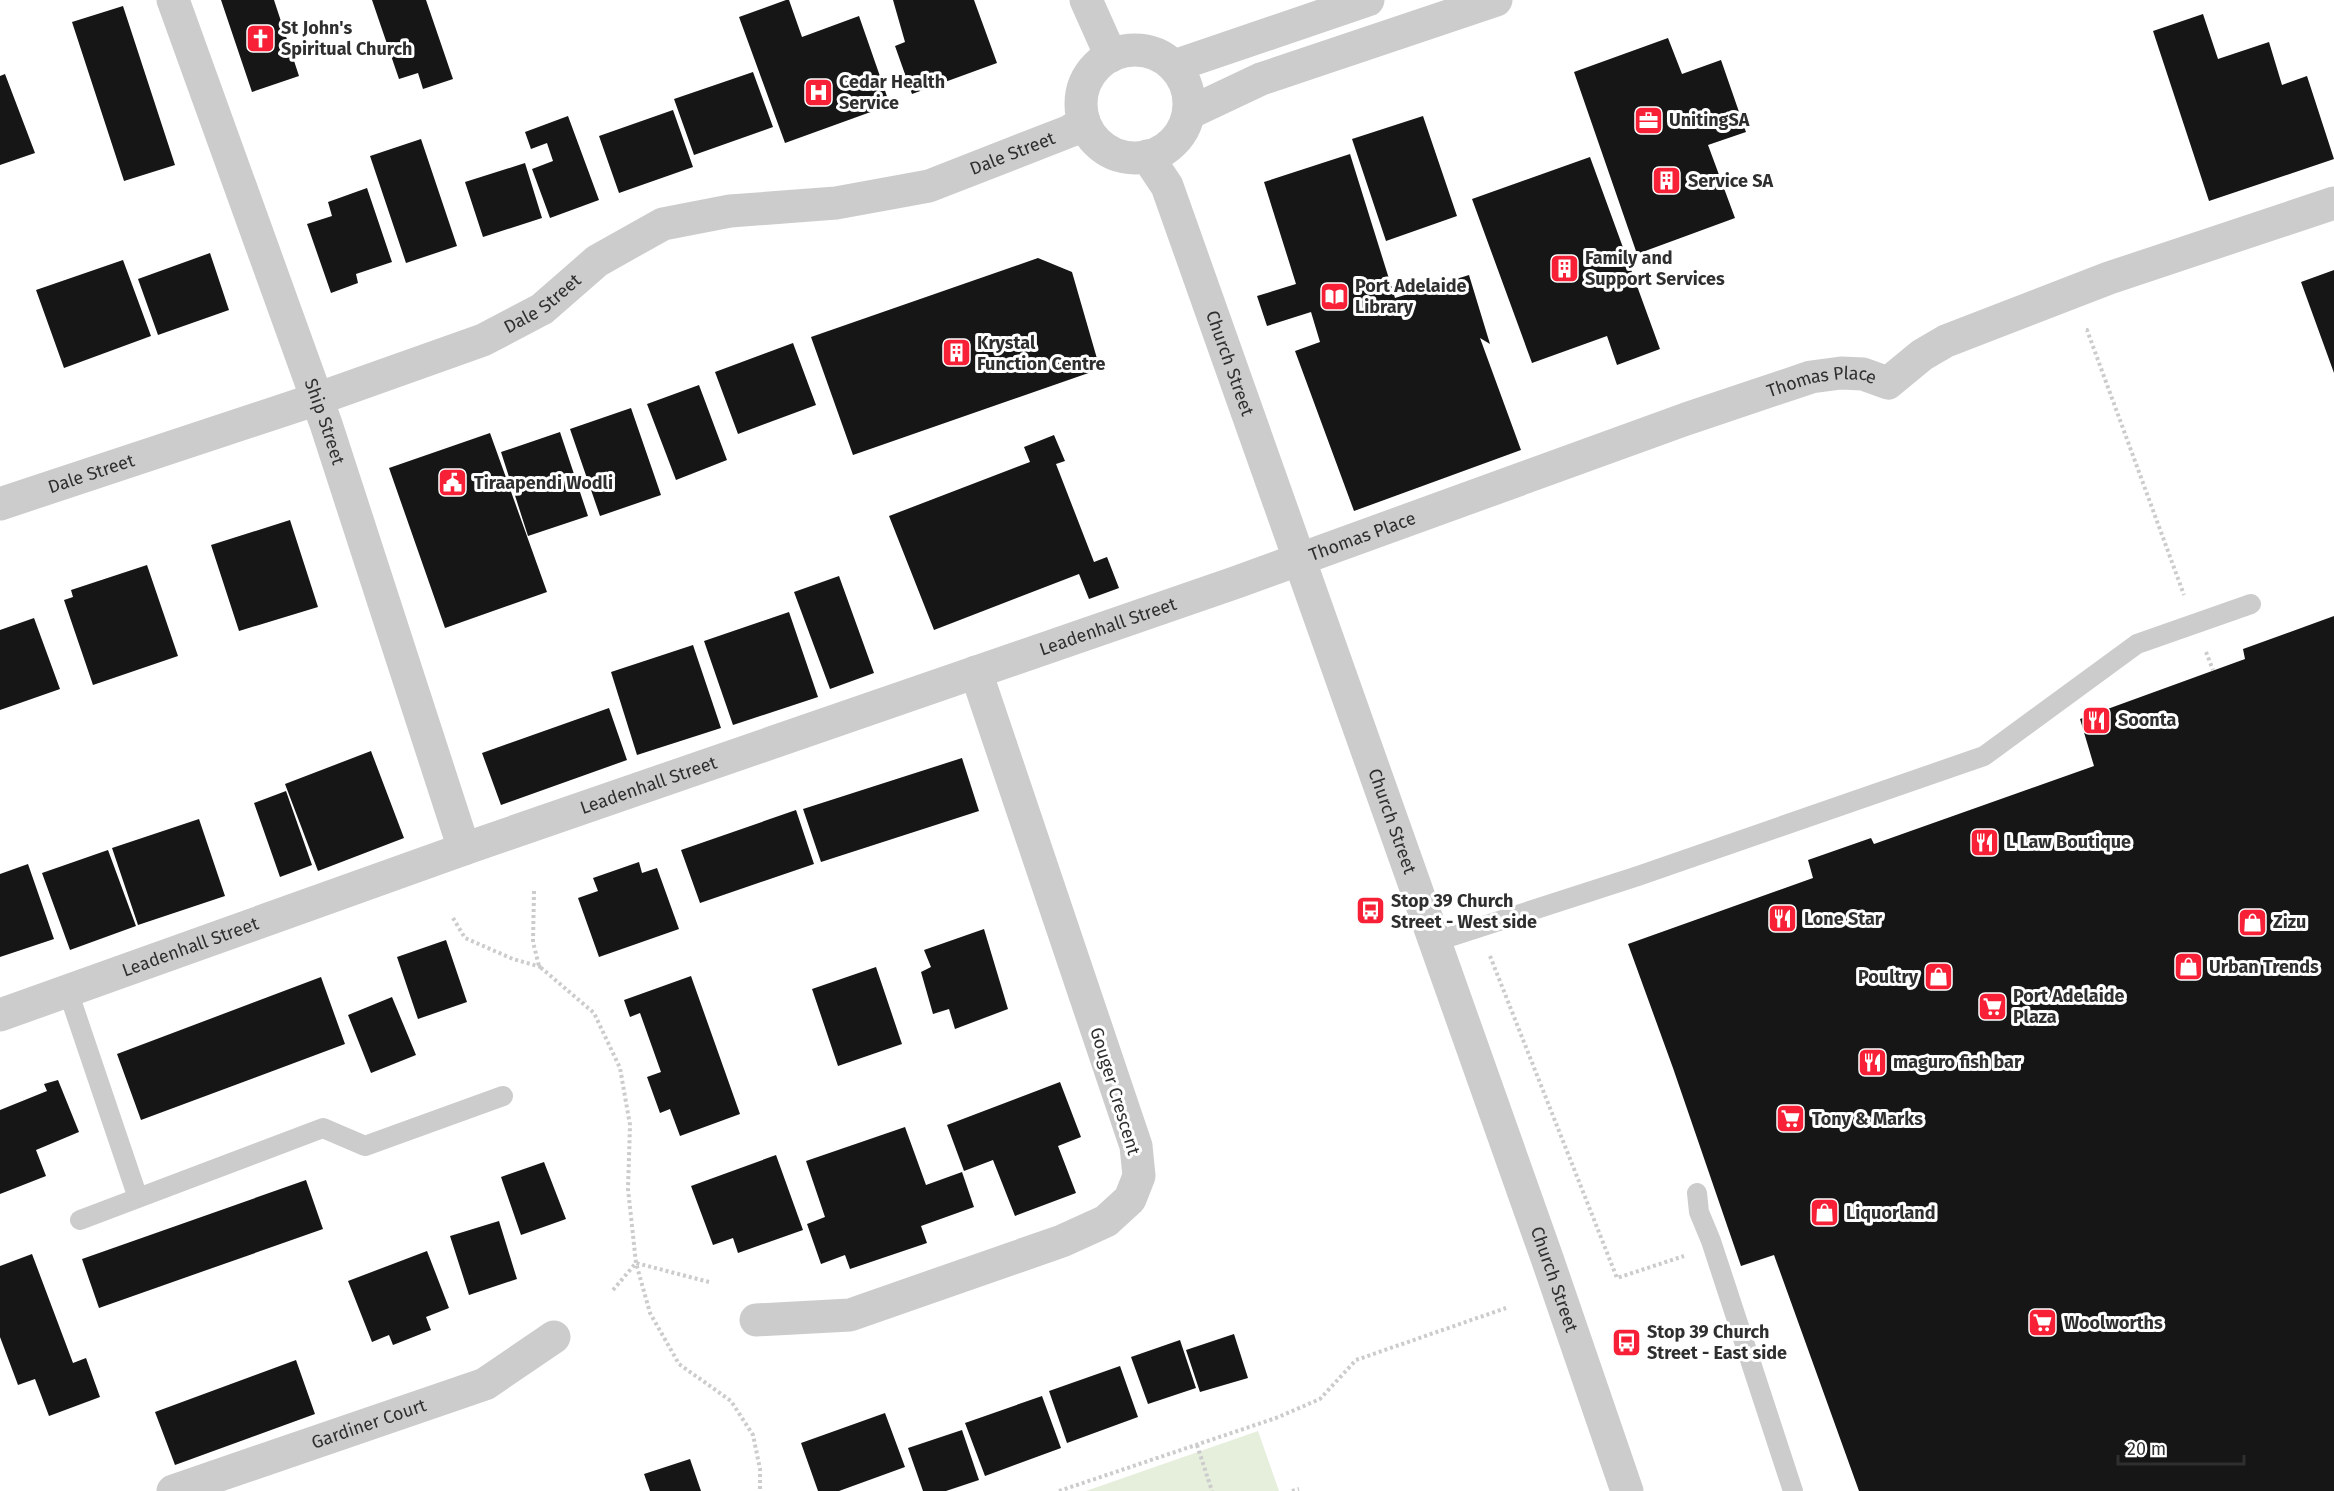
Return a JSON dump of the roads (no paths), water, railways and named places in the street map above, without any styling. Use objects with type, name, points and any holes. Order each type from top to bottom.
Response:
[{"type":"street","name":"Ship Street","points":[[173,0],[316,399],[464,849]]},
{"type":"street","points":[[1086,0],[1111,56]]},
{"type":"street","points":[[1174,66],[1368,0]]},
{"type":"street","points":[[1189,113],[1261,79],[1496,0]]},
{"type":"street","points":[[1128,51],[1144,51],[1160,56],[1174,66],[1183,80],[1188,96],[1189,113],[1184,128],[1175,141],[1162,150],[1147,156],[1132,158],[1102,147],[1091,136],[1084,122],[1081,107],[1083,91],[1089,76],[1098,64],[1111,56],[1128,51]]},
{"type":"street","name":"Dale Street","points":[[0,504],[316,399],[483,340],[542,309],[597,261],[663,224],[730,210],[836,203],[929,186],[1070,130],[1084,122]]},
{"type":"street","name":"Church Street","points":[[1147,156],[1167,186],[1627,1491]]},
{"type":"street","name":"Thomas Place","points":[[1300,558],[1686,419],[1811,377],[1841,373],[1863,374],[1888,383],[1922,355],[1946,341],[2109,278],[2334,202]]},
{"type":"street","name":"Leadenhall Street","points":[[0,1015],[464,849],[1300,558]]},
{"type":"street","name":"Gouger Crescent","points":[[756,1320],[850,1315],[1062,1241],[1106,1221],[1130,1199],[1139,1176],[1136,1146],[976,672]]},
{"type":"street","name":"Gardiner Court","points":[[173,1491],[485,1384],[554,1337]]},
{"type":"lane","points":[[1434,942],[1638,876],[1984,756],[2137,644],[2251,604]]},
{"type":"lane","points":[[68,991],[138,1198]]},
{"type":"lane","points":[[80,1220],[322,1128],[365,1146],[503,1096]]},
{"type":"lane","points":[[1697,1192],[1699,1212],[1718,1262],[1793,1491]]},
{"type":"place","name":"St John's Spiritual Church","points":[[260,38]]},
{"type":"place","name":"Cedar Health Service","points":[[818,92]]},
{"type":"place","name":"UnitingSA","points":[[1648,120]]},
{"type":"place","name":"Service SA","points":[[1667,181]]},
{"type":"place","name":"Family and Support Services","points":[[1564,268]]},
{"type":"place","name":"Port Adelaide Library","points":[[1334,296]]},
{"type":"place","name":"Krystal Function Centre","points":[[956,353]]},
{"type":"place","name":"Tiraapendi Wodli","points":[[453,483]]},
{"type":"place","name":"Soonta","points":[[2097,720]]},
{"type":"place","name":"L Law Boutique","points":[[1985,842]]},
{"type":"place","name":"Stop 39 Church Street - West side","points":[[1370,911]]},
{"type":"place","name":"Lone Star","points":[[1783,919]]},
{"type":"place","name":"Zizu","points":[[2252,922]]},
{"type":"place","name":"Urban Trends","points":[[2188,967]]},
{"type":"place","name":"Poultry","points":[[1939,977]]},
{"type":"place","name":"Port Adelaide Plaza","points":[[1992,1006]]},
{"type":"place","name":"maguro fish bar","points":[[1872,1062]]},
{"type":"place","name":"Tony & Marks","points":[[1791,1119]]},
{"type":"place","name":"Liquorland","points":[[1825,1213]]},
{"type":"place","name":"Woolworths","points":[[2043,1323]]},
{"type":"place","name":"Stop 39 Church Street - East side","points":[[1626,1342]]}]
